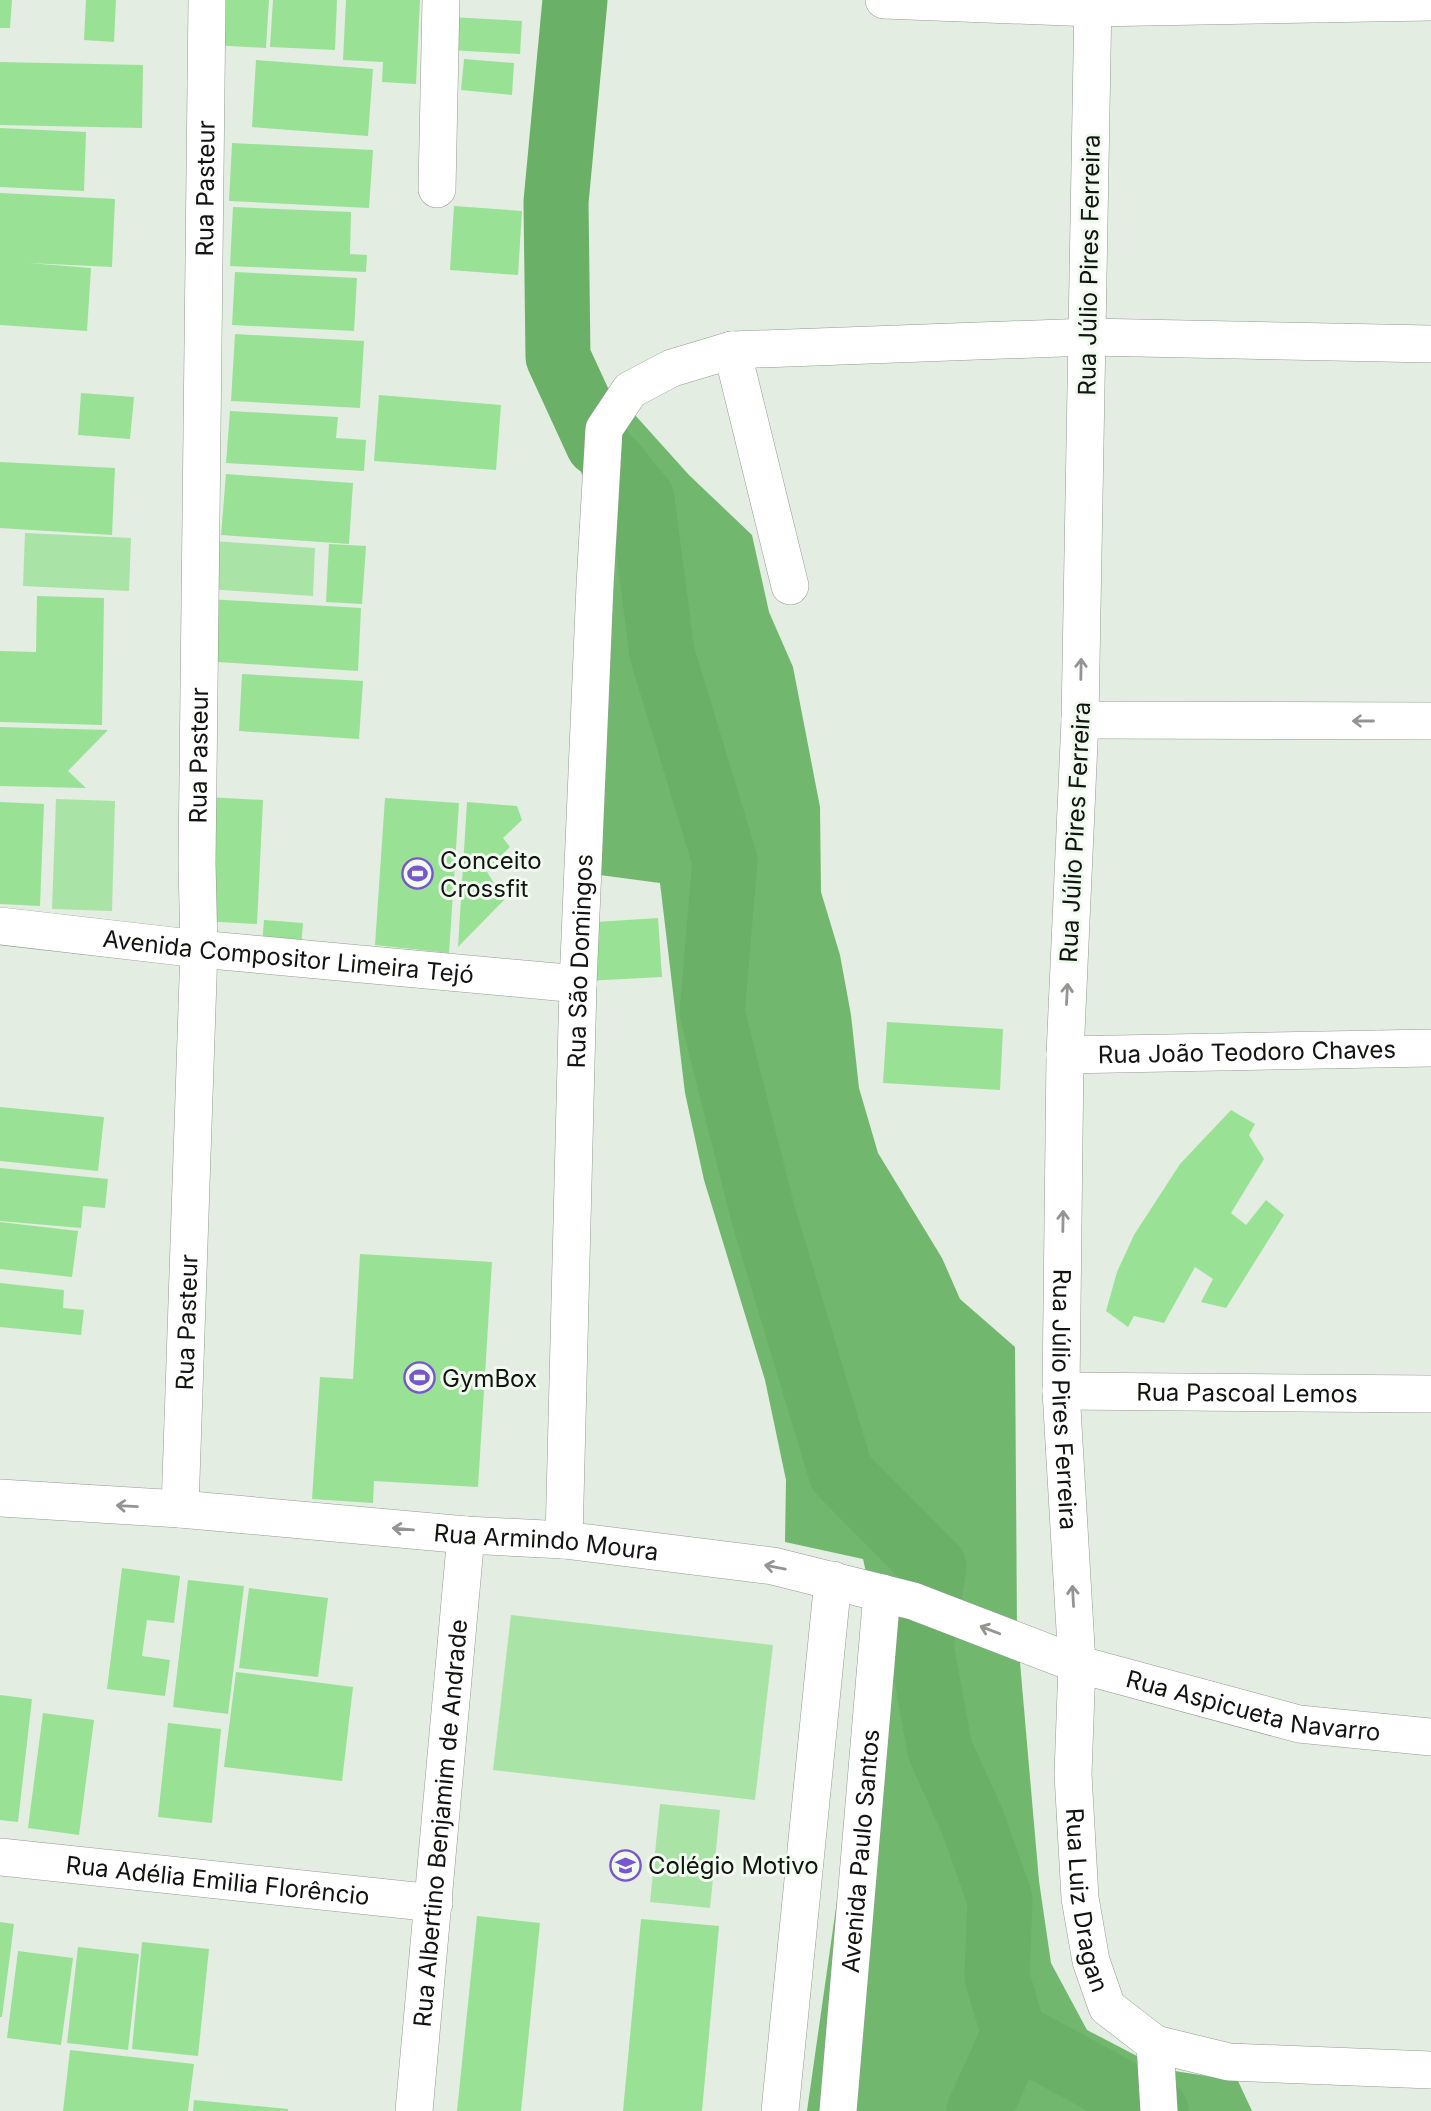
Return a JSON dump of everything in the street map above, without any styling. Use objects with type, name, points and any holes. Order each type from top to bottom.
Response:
[{"type":"street","name":"Rua Pasteur","points":[[180,1508],[200,949],[197,863],[207,0]]},
{"type":"street","points":[[437,189],[441,0]]},
{"type":"street","points":[[884,0],[1093,4],[1431,2]]},
{"type":"street","name":"Rua Júlio Pires Ferreira","points":[[1077,1664],[1061,1391],[1065,1055],[1080,720],[1093,4]]},
{"type":"street","points":[[790,586],[732,350],[1088,337],[1431,344]]},
{"type":"street","name":"Rua São Domingos","points":[[564,1540],[578,985],[604,429],[630,390],[672,368],[732,350]]},
{"type":"street","points":[[1080,720],[1431,721]]},
{"type":"street","name":"Avenida Compositor Limeira Tejó","points":[[0,926],[200,949],[578,985]]},
{"type":"street","name":"Rua João Teodoro Chaves","points":[[1065,1055],[1431,1048]]},
{"type":"street","name":"Rua Pascoal Lemos","points":[[1061,1391],[1431,1394]]},
{"type":"street","name":"Rua Armindo Moura","points":[[0,1498],[180,1508],[466,1535],[564,1540],[773,1566],[911,1601],[1077,1664]]},
{"type":"street","name":"Rua Albertino Benjamim de Andrade","points":[[414,2111],[466,1535]]},
{"type":"street","points":[[780,2111],[833,1580]]},
{"type":"street","name":"Avenida Paulo Santos","points":[[838,2111],[911,1601]]},
{"type":"street","name":"Rua Aspicueta Navarro","points":[[1077,1664],[1298,1724],[1431,1737]]},
{"type":"street","name":"Rua Luiz Dragan","points":[[1077,1664],[1073,1773],[1080,1898],[1090,1961],[1107,2007],[1155,2044],[1229,2062],[1431,2070]]},
{"type":"street","name":"Rua Adélia Emilia Florêncio","points":[[0,1857],[434,1903]]},
{"type":"street","points":[[1155,2044],[1158,2096]]},
{"type":"green space","points":[[635,415],[689,475],[752,535],[769,612],[793,667],[820,807],[821,892],[840,955],[851,1015],[859,1088],[878,1153],[942,1258],[960,1299],[1015,1347],[1017,1628],[1039,1881],[1051,1963],[1087,2030],[1162,2069],[1238,2081],[1252,2111],[807,2111],[877,1620],[863,1559],[785,1542],[786,1480],[765,1380],[704,1180],[685,1093],[660,883],[577,872],[589,487]]},
{"type":"green space","points":[[25,533],[131,538],[129,591],[23,586]]},
{"type":"green space","points":[[212,541],[315,548],[313,596],[208,589]]},
{"type":"green space","points":[[56,799],[115,801],[112,911],[52,909]]},
{"type":"green space","points":[[511,1615],[773,1645],[755,1800],[493,1770]]},
{"type":"green space","points":[[660,1804],[720,1810],[710,1908],[650,1902]]},
{"type":"building","points":[[0,0],[12,0],[10,28],[0,28]]},
{"type":"building","points":[[86,0],[116,0],[114,42],[84,40]]},
{"type":"building","points":[[214,0],[269,0],[266,48],[212,45]]},
{"type":"building","points":[[273,0],[337,0],[335,50],[270,47]]},
{"type":"building","points":[[346,0],[420,0],[416,84],[382,82],[383,62],[343,60]]},
{"type":"building","points":[[451,17],[522,21],[520,54],[449,50]]},
{"type":"building","points":[[464,59],[514,63],[512,95],[461,90]]},
{"type":"building","points":[[256,60],[373,69],[368,136],[252,127]]},
{"type":"building","points":[[0,62],[143,65],[142,128],[0,125]]},
{"type":"building","points":[[0,128],[86,132],[84,191],[0,187]]},
{"type":"building","points":[[232,143],[373,150],[369,208],[229,201]]},
{"type":"building","points":[[0,193],[115,199],[112,267],[28,263],[91,268],[87,331],[0,325]]},
{"type":"building","points":[[454,206],[522,211],[518,275],[450,270]]},
{"type":"building","points":[[233,207],[351,212],[350,254],[367,255],[366,272],[230,266]]},
{"type":"building","points":[[235,272],[357,278],[354,331],[232,325]]},
{"type":"building","points":[[235,334],[364,341],[360,408],[231,401]]},
{"type":"building","points":[[81,393],[134,397],[130,439],[78,435]]},
{"type":"building","points":[[379,395],[501,405],[496,470],[374,461]]},
{"type":"building","points":[[230,411],[338,417],[336,438],[366,440],[364,471],[226,463]]},
{"type":"building","points":[[0,462],[115,468],[112,535],[0,528]]},
{"type":"building","points":[[226,474],[353,483],[349,544],[221,535]]},
{"type":"building","points":[[329,544],[366,546],[362,604],[326,602]]},
{"type":"building","points":[[37,596],[104,598],[102,725],[0,722],[0,651],[36,652]]},
{"type":"building","points":[[207,599],[361,608],[358,671],[203,661]]},
{"type":"building","points":[[242,674],[363,681],[359,739],[239,731]]},
{"type":"building","points":[[0,727],[108,730],[68,771],[86,788],[0,786]]},
{"type":"building","points":[[207,797],[263,800],[257,924],[202,921]]},
{"type":"building","name":"Conceito Crossfit","points":[[385,798],[459,803],[449,953],[375,945]]},
{"type":"building","points":[[0,802],[44,804],[40,906],[0,904]]},
{"type":"building","points":[[467,802],[517,806],[522,820],[503,838],[510,847],[486,870],[504,900],[458,947]]},
{"type":"building","points":[[658,918],[662,977],[585,981],[581,923]]},
{"type":"building","points":[[264,920],[303,923],[301,948],[262,945]]},
{"type":"building","points":[[887,1022],[1003,1029],[1000,1090],[883,1083]]},
{"type":"building","points":[[0,1107],[104,1117],[98,1171],[0,1161]]},
{"type":"building","points":[[1231,1110],[1255,1124],[1249,1135],[1264,1159],[1231,1213],[1246,1225],[1266,1200],[1284,1215],[1226,1308],[1201,1302],[1213,1279],[1195,1267],[1164,1323],[1134,1316],[1128,1327],[1106,1311],[1117,1272],[1134,1235],[1180,1164]]},
{"type":"building","points":[[0,1168],[108,1179],[105,1208],[83,1206],[81,1228],[0,1221]]},
{"type":"building","points":[[0,1222],[78,1231],[72,1277],[0,1269]]},
{"type":"building","name":"GymBox","points":[[360,1254],[492,1262],[478,1487],[374,1481],[373,1503],[312,1499],[320,1377],[353,1379]]},
{"type":"building","points":[[0,1283],[64,1290],[63,1308],[84,1310],[81,1335],[0,1327]]},
{"type":"building","points":[[122,1568],[180,1576],[174,1623],[147,1620],[142,1656],[170,1660],[165,1696],[107,1689]]},
{"type":"building","points":[[188,1580],[244,1586],[228,1714],[173,1707]]},
{"type":"building","points":[[249,1588],[328,1598],[318,1677],[239,1668]]},
{"type":"building","points":[[236,1672],[353,1687],[342,1781],[224,1767]]},
{"type":"building","points":[[0,1695],[32,1699],[18,1822],[0,1820]]},
{"type":"building","points":[[43,1713],[94,1720],[79,1835],[28,1828]]},
{"type":"building","points":[[168,1723],[221,1729],[212,1823],[158,1817]]},
{"type":"building","points":[[477,1916],[540,1923],[521,2111],[457,2111]]},
{"type":"building","points":[[641,1919],[719,1926],[702,2111],[623,2111]]},
{"type":"building","points":[[0,1922],[14,1924],[2,2017],[0,2017]]},
{"type":"building","points":[[142,1942],[209,1949],[198,2056],[132,2049]]},
{"type":"building","points":[[78,1947],[139,1954],[128,2050],[67,2043]]},
{"type":"building","points":[[18,1951],[73,1958],[61,2045],[7,2038]]},
{"type":"building","points":[[70,2050],[194,2064],[188,2111],[63,2111]]},
{"type":"building","points":[[194,2100],[288,2109],[288,2111],[193,2111]]},
{"type":"waterway","points":[[575,0],[556,202],[558,357],[598,444]]},
{"type":"waterway","points":[[612,462],[642,499],[662,653],[725,861],[712,1012],[763,1214],[841,1473],[934,1567],[921,1646],[940,1750],[973,1823],[1000,1899],[997,1977],[1014,2034],[1156,2111]]},
{"type":"waterway","points":[[979,2111],[1014,2034]]},
{"type":"place","name":"Conceito Crossfit","points":[[417,874]]},
{"type":"place","name":"GymBox","points":[[419,1378]]},
{"type":"place","name":"Colégio Motivo","points":[[625,1865]]}]
